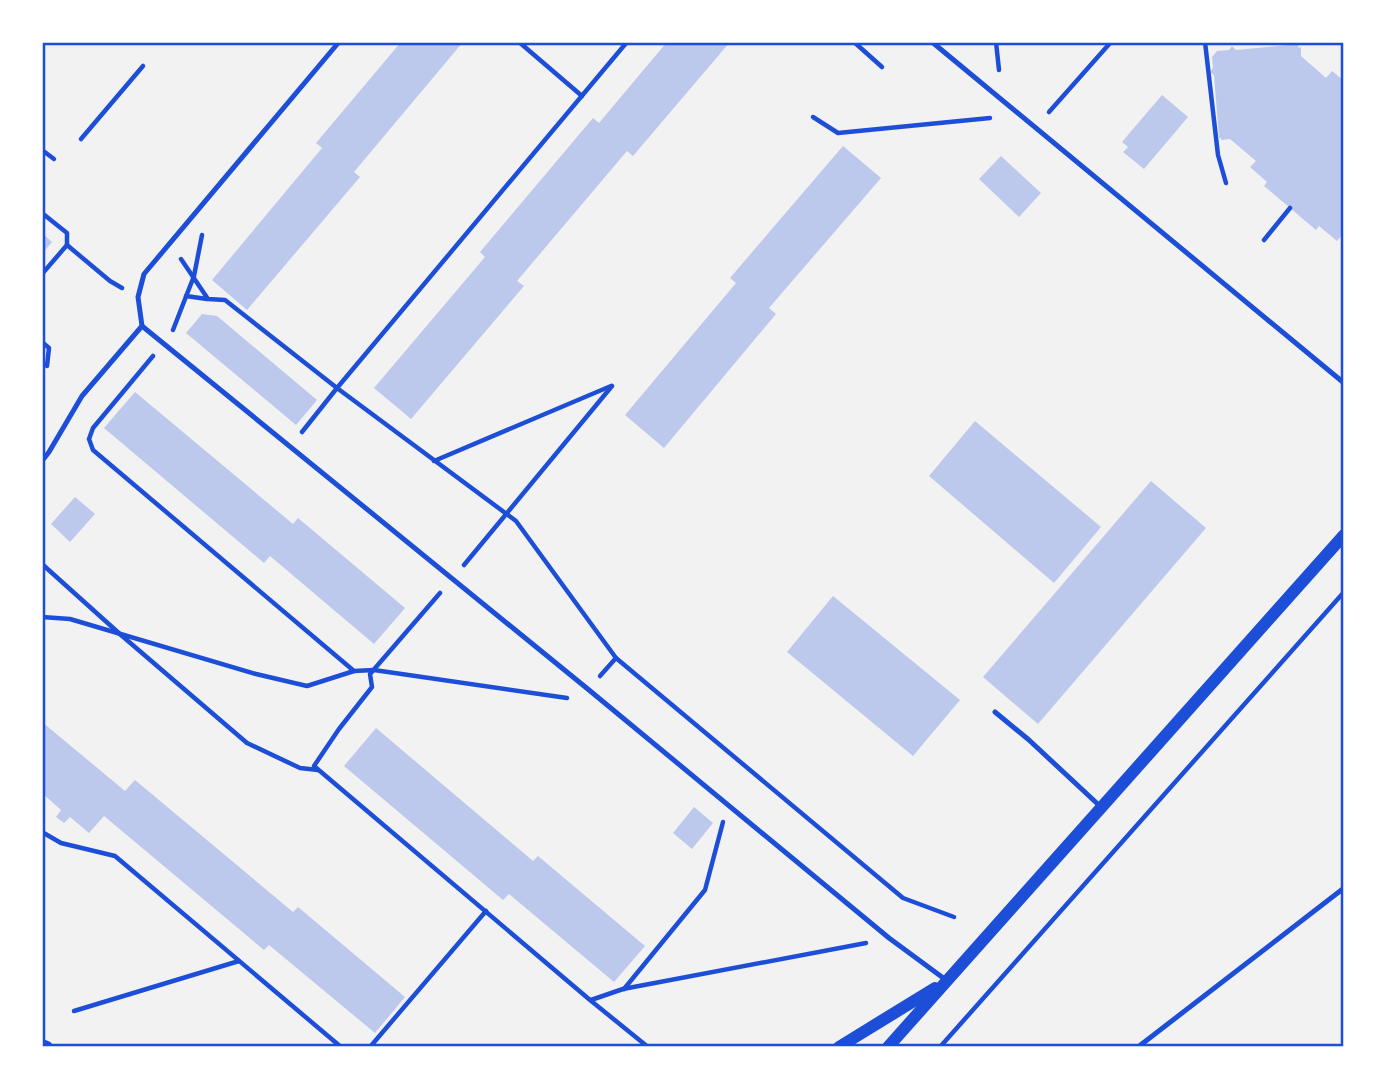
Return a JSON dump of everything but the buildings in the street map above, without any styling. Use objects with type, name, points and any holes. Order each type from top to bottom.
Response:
[{"type":"street","points":[[888,1047],[1344,535]]},
{"type":"street","points":[[839,1047],[947,981]]},
{"type":"street","points":[[42,1045],[47,1047]]},
{"type":"lane","points":[[339,42],[144,274],[138,297],[142,326],[889,938],[947,981]]},
{"type":"lane","points":[[932,42],[1344,383]]},
{"type":"lane","points":[[42,461],[82,397],[142,326]]},
{"type":"lane","points":[[995,712],[1102,807]]},
{"type":"lane","points":[[1138,1047],[1344,888]]},
{"type":"path","points":[[519,42],[582,96]]},
{"type":"path","points":[[290,447],[627,42]]},
{"type":"path","points":[[854,42],[881,67]]},
{"type":"path","points":[[996,42],[999,69]]},
{"type":"path","points":[[1049,112],[1111,42]]},
{"type":"path","points":[[1205,42],[1218,155],[1226,183]]},
{"type":"path","points":[[81,139],[143,66]]},
{"type":"path","points":[[813,117],[838,133],[990,118]]},
{"type":"path","points":[[42,150],[54,159]]},
{"type":"path","points":[[1264,240],[1290,208]]},
{"type":"path","points":[[42,213],[67,233],[67,245],[42,274]]},
{"type":"path","points":[[204,226],[194,276],[173,330],[93,428],[89,439],[93,450],[354,671]]},
{"type":"path","points":[[171,243],[208,299]]},
{"type":"path","points":[[67,245],[110,281],[138,297]]},
{"type":"path","points":[[186,296],[225,300],[337,388],[516,521],[616,658],[903,898],[954,917]]},
{"type":"path","points":[[42,342],[49,348],[47,366]]},
{"type":"path","points":[[435,461],[612,386]]},
{"type":"path","points":[[42,564],[247,743],[300,768],[316,768],[648,1047]]},
{"type":"path","points":[[940,1047],[1344,592]]},
{"type":"path","points":[[42,617],[70,618],[256,674],[307,686],[354,671],[374,670],[579,699],[616,658]]},
{"type":"path","points":[[623,989],[705,890],[727,806]]},
{"type":"path","points":[[42,832],[61,843],[115,856],[341,1047]]},
{"type":"path","points":[[370,1047],[486,911]]},
{"type":"path","points":[[590,1000],[623,989],[889,938]]},
{"type":"path","points":[[74,1011],[239,961]]}]
